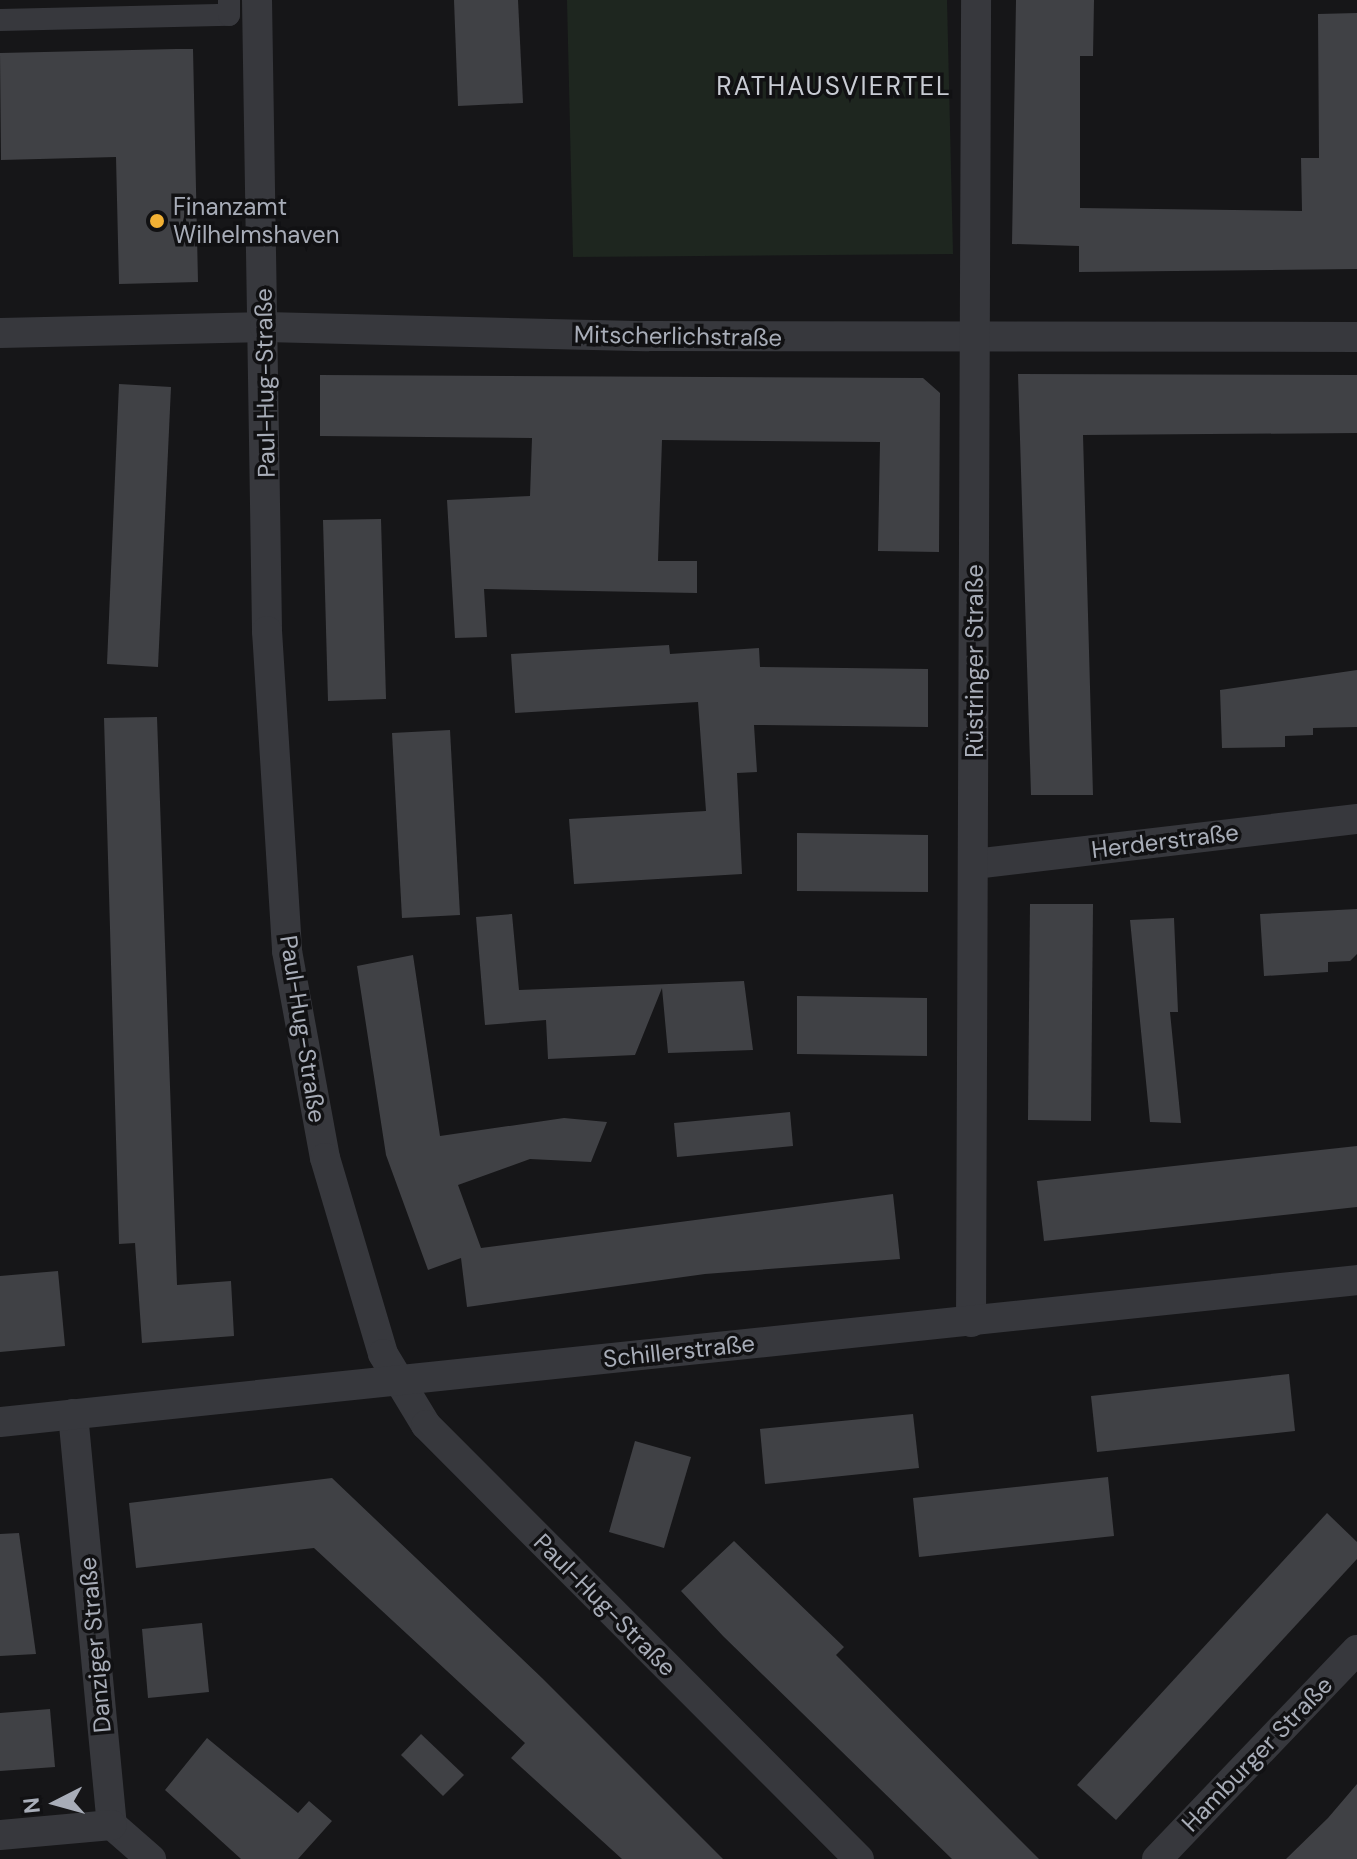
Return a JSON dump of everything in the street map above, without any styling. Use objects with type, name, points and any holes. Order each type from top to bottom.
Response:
[{"type":"street","points":[[0,20],[229,15],[229,0]]},
{"type":"street","name":"Paul-Hug-Straße","points":[[257,0],[265,327],[267,631],[287,951],[325,1158],[396,1379],[426,1425],[859,1859]]},
{"type":"street","name":"Rüstringer Straße","points":[[971,1322],[978,339],[976,0]]},
{"type":"street","name":"Mitscherlichstraße","points":[[0,333],[265,327],[978,339],[1357,337]]},
{"type":"street","name":"Herderstraße","points":[[974,864],[1357,819]]},
{"type":"street","name":"Schillerstraße","points":[[0,1422],[1357,1280]]},
{"type":"street","name":"Danziger Straße","points":[[73,1414],[112,1825]]},
{"type":"street","name":"Hamburger Straße","points":[[1157,1859],[1357,1650]]},
{"type":"street","points":[[0,1835],[112,1825],[151,1859]]},
{"type":"shaded area","points":[[567,0],[947,0],[953,254],[573,257]]},
{"type":"building","points":[[454,0],[518,0],[523,103],[458,106]]},
{"type":"building","points":[[1016,0],[1094,0],[1093,56],[1080,56],[1080,208],[1302,211],[1301,158],[1319,158],[1318,14],[1357,13],[1357,269],[1079,272],[1079,246],[1012,244]]},
{"type":"building","name":"Finanzamt Wilhelmshaven","points":[[193,49],[198,282],[119,284],[116,157],[1,160],[0,53]]},
{"type":"building","points":[[1018,374],[1357,375],[1357,433],[1083,435],[1093,795],[1031,795]]},
{"type":"building","points":[[320,375],[923,378],[940,393],[939,552],[878,551],[880,442],[662,440],[658,561],[697,561],[697,593],[484,589],[487,637],[455,638],[447,500],[530,496],[532,438],[320,436]]},
{"type":"building","points":[[119,384],[171,387],[158,667],[107,664]]},
{"type":"building","points":[[381,519],[386,699],[328,701],[323,520]]},
{"type":"building","points":[[669,645],[670,654],[759,648],[760,667],[928,669],[928,727],[754,725],[757,772],[737,773],[742,874],[574,884],[569,819],[706,811],[698,702],[515,713],[511,654]]},
{"type":"building","points":[[1357,670],[1357,727],[1313,728],[1313,735],[1285,736],[1285,747],[1222,748],[1220,690]]},
{"type":"building","points":[[157,717],[177,1285],[231,1281],[234,1336],[142,1343],[135,1243],[119,1244],[104,718]]},
{"type":"building","points":[[450,730],[460,915],[402,918],[392,733]]},
{"type":"building","points":[[797,833],[928,835],[928,892],[797,891]]},
{"type":"building","points":[[1030,904],[1093,904],[1091,1121],[1028,1120]]},
{"type":"building","points":[[1357,909],[1357,954],[1350,961],[1328,962],[1328,972],[1264,976],[1260,914]]},
{"type":"building","points":[[512,914],[519,990],[744,981],[753,1050],[668,1053],[662,988],[635,1055],[548,1059],[546,1020],[485,1025],[476,917]]},
{"type":"building","points":[[1174,918],[1178,1012],[1170,1012],[1181,1123],[1150,1122],[1130,920]]},
{"type":"building","points":[[413,955],[440,1136],[564,1118],[607,1122],[591,1162],[530,1159],[458,1185],[481,1248],[893,1194],[900,1259],[705,1274],[467,1307],[461,1258],[428,1270],[386,1155],[357,966]]},
{"type":"building","points":[[797,996],[927,998],[927,1056],[797,1054]]},
{"type":"building","points":[[790,1112],[793,1146],[677,1157],[674,1123]]},
{"type":"building","points":[[1357,1146],[1357,1207],[1044,1241],[1037,1181]]},
{"type":"building","points":[[58,1271],[65,1346],[0,1352],[0,1276]]},
{"type":"building","points":[[1289,1374],[1295,1431],[1097,1452],[1091,1396]]},
{"type":"building","points":[[913,1414],[919,1468],[765,1484],[760,1429]]},
{"type":"building","points":[[635,1441],[691,1457],[664,1548],[609,1532]]},
{"type":"building","points":[[1108,1477],[1114,1536],[919,1557],[913,1498]]},
{"type":"building","points":[[332,1478],[542,1678],[723,1859],[622,1859],[511,1758],[525,1743],[314,1548],[136,1568],[129,1503]]},
{"type":"building","points":[[1327,1513],[1357,1542],[1357,1559],[1116,1820],[1077,1785]]},
{"type":"building","points":[[19,1533],[36,1654],[0,1656],[0,1534]]},
{"type":"building","points":[[734,1541],[844,1647],[836,1655],[1039,1859],[952,1859],[723,1636],[681,1591]]},
{"type":"building","points":[[202,1623],[209,1692],[148,1698],[142,1629]]},
{"type":"building","points":[[50,1709],[55,1767],[0,1771],[0,1713]]},
{"type":"building","points":[[421,1734],[464,1775],[443,1796],[401,1755]]},
{"type":"building","points":[[207,1738],[298,1813],[309,1801],[332,1821],[298,1859],[241,1859],[165,1790]]},
{"type":"building","points":[[1357,1784],[1357,1859],[1286,1859],[1328,1818]]},
{"type":"place","name":"Finanzamt Wilhelmshaven","points":[[157,221]]},
{"type":"district","name":"RATHAUSVIERTEL","points":[[834,87]]}]
